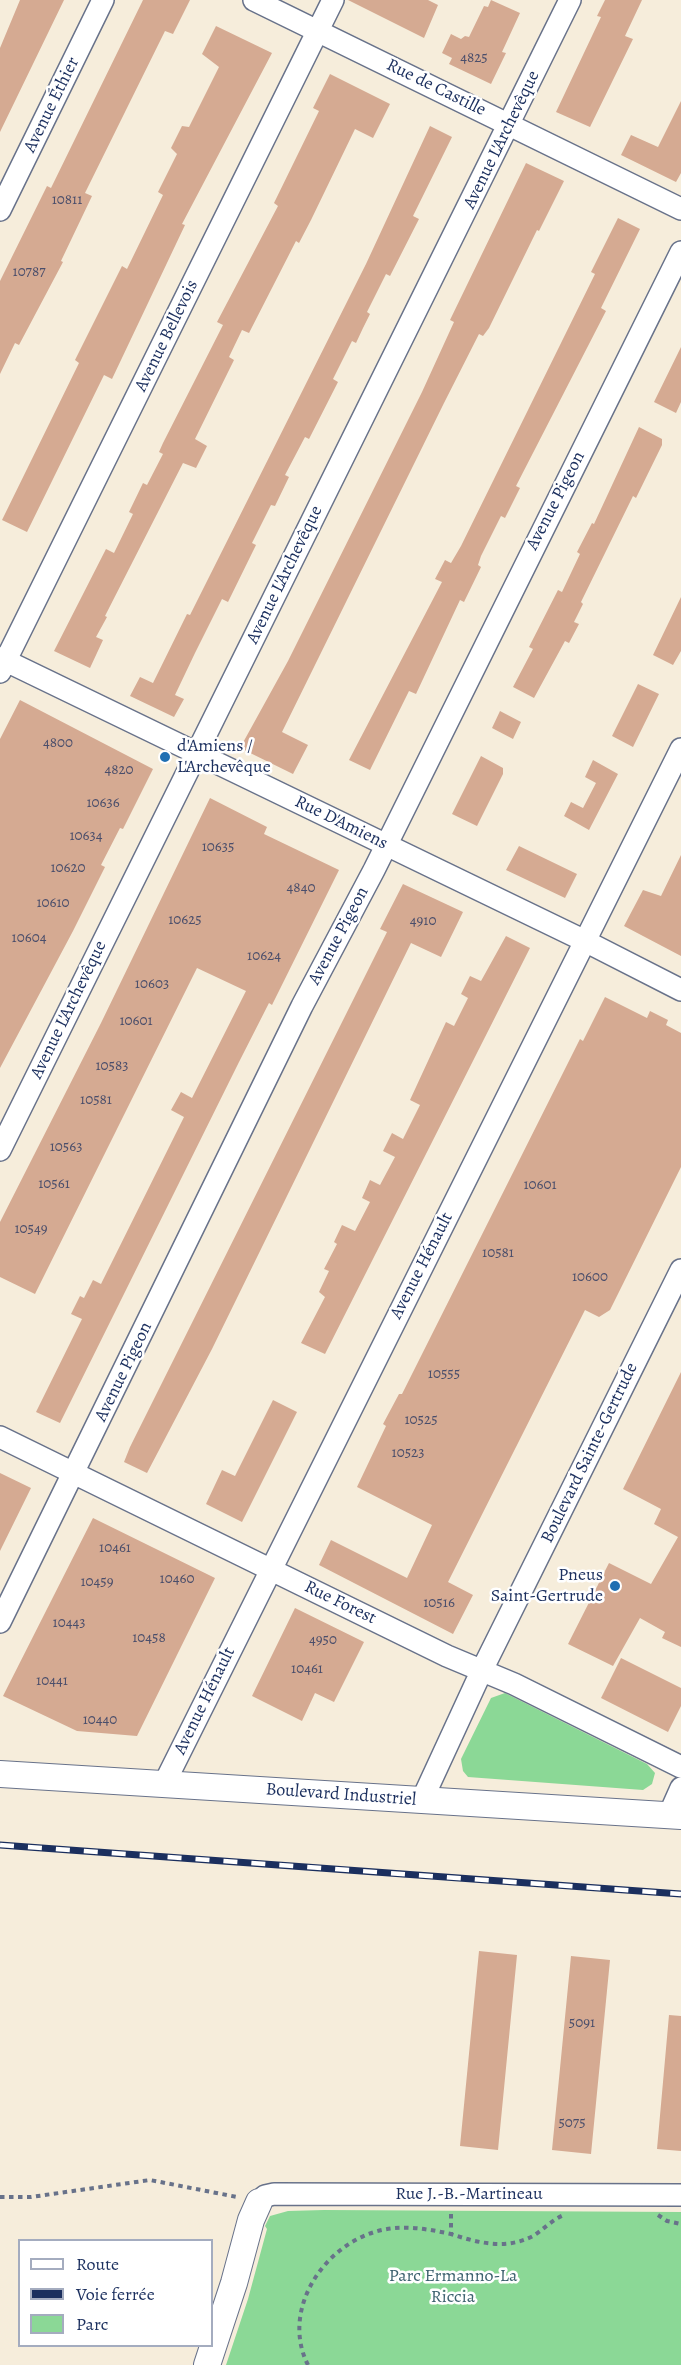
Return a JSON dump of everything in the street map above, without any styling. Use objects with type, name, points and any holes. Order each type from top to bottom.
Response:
[{"type":"street","name":"Avenue Éthier","points":[[0,210],[103,0]]},
{"type":"street","name":"Rue de Castille","points":[[254,0],[681,209]]},
{"type":"street","name":"Avenue Bellevois","points":[[2,664],[333,0]]},
{"type":"street","name":"Avenue L'Archevêque","points":[[0,1150],[570,0]]},
{"type":"street","name":"Avenue Pigeon","points":[[0,1622],[297,1017],[374,870],[681,252]]},
{"type":"street","name":"Rue D'Amiens","points":[[2,664],[196,752],[681,990]]},
{"type":"street","name":"Avenue Hénault","points":[[164,1784],[681,748]]},
{"type":"street","name":"Boulevard Sainte-Gertrude","points":[[422,1800],[482,1670],[681,1270]]},
{"type":"street","name":"Rue Forest","points":[[0,1437],[447,1656],[482,1670],[681,1767]]},
{"type":"street","name":"Boulevard Industriel","points":[[0,1774],[675,1815]]},
{"type":"street","points":[[675,1815],[681,1788]]},
{"type":"street","name":"Rue J.-B.-Martineau","points":[[259,2202],[265,2196],[274,2194],[681,2195]]},
{"type":"street","points":[[213,2345],[251,2220],[259,2202]]},
{"type":"street","points":[[207,2365],[212,2347]]},
{"type":"path","points":[[0,2197],[31,2197],[150,2181],[259,2202]]},
{"type":"path","points":[[451,2195],[451,2234]]},
{"type":"path","points":[[308,2365],[299,2338],[301,2309],[310,2287],[335,2255],[345,2247],[381,2230],[424,2229],[482,2243],[508,2244],[532,2236],[562,2215],[572,2215]]},
{"type":"path","points":[[647,2215],[658,2215]]},
{"type":"green space","points":[[505,1693],[647,1764],[655,1773],[652,1784],[643,1790],[468,1777],[463,1771],[461,1759],[491,1698]]},
{"type":"green space","name":"Parc Ermanno-La Riccia","points":[[288,2211],[681,2212],[681,2365],[226,2365],[248,2299],[267,2229],[265,2226],[270,2216]]},
{"type":"building","points":[[20,0],[64,0],[0,132],[0,48]]},
{"type":"building","points":[[143,0],[190,0],[173,34],[165,31],[85,193],[92,196],[61,261],[63,262],[19,345],[15,343],[0,374],[0,281],[47,186],[51,188]]},
{"type":"building","points":[[348,0],[428,0],[438,5],[424,38]]},
{"type":"building","points":[[491,0],[520,13],[502,52],[506,53],[491,84],[449,64],[452,58],[442,53],[451,34],[461,39],[465,36],[469,37],[484,6],[488,7]]},
{"type":"building","points":[[605,0],[642,0],[625,36],[633,39],[590,127],[556,112],[601,17],[597,16]]},
{"type":"building","points":[[216,26],[272,53],[182,224],[185,225],[112,379],[104,375],[27,532],[2,520],[79,363],[75,360],[122,266],[127,269],[163,195],[158,192],[177,154],[171,148],[182,126],[189,127],[219,67],[202,54]]},
{"type":"building","points":[[330,74],[390,104],[373,138],[355,129],[311,220],[299,243],[296,241],[249,333],[242,330],[229,357],[234,360],[195,439],[207,446],[196,468],[183,463],[105,616],[107,617],[96,637],[103,640],[90,668],[54,651],[106,549],[114,553],[133,514],[129,512],[143,483],[147,485],[163,454],[159,452],[163,443],[223,325],[217,322],[278,206],[274,203],[319,111],[313,108]]},
{"type":"building","points":[[681,101],[681,173],[676,182],[621,155],[631,135],[658,147]]},
{"type":"building","points":[[430,126],[452,137],[413,216],[419,219],[390,276],[386,274],[367,312],[370,314],[356,343],[352,341],[333,379],[338,382],[309,439],[305,437],[285,475],[289,477],[275,506],[271,505],[252,543],[256,545],[228,602],[222,599],[195,653],[175,695],[184,699],[174,717],[130,696],[140,677],[153,683],[187,614],[190,615],[366,264]]},
{"type":"building","points":[[526,163],[564,181],[489,328],[483,336],[479,334],[282,732],[308,745],[293,774],[240,748],[288,661],[422,392],[454,322],[450,320]]},
{"type":"building","points":[[618,218],[640,229],[601,308],[606,311],[516,486],[520,488],[505,518],[501,516],[481,556],[478,565],[481,567],[464,602],[460,600],[416,694],[409,691],[370,770],[349,760],[442,582],[435,579],[445,560],[451,563],[461,546],[595,274],[591,272]]},
{"type":"building","points":[[681,347],[681,402],[676,413],[654,402]]},
{"type":"building","points":[[639,427],[662,439],[662,445],[636,498],[633,496],[581,602],[583,604],[574,622],[579,624],[569,643],[565,641],[534,698],[513,687],[533,649],[529,647],[558,590],[562,592],[580,554],[577,552],[592,523],[594,524]]},
{"type":"building","points":[[681,597],[681,651],[673,665],[653,655]]},
{"type":"building","points":[[638,684],[659,694],[633,747],[612,736]]},
{"type":"building","points":[[20,700],[153,769],[123,829],[120,828],[101,865],[105,867],[73,931],[0,1068],[0,739]]},
{"type":"building","points":[[500,711],[521,722],[513,739],[492,728]]},
{"type":"building","points":[[481,756],[503,768],[503,774],[477,826],[452,814]]},
{"type":"building","points":[[593,760],[618,774],[589,830],[564,816],[571,802],[583,808],[596,783],[585,777]]},
{"type":"building","points":[[210,798],[267,827],[264,834],[339,870],[272,1005],[269,1003],[239,1062],[60,1423],[36,1412],[82,1319],[71,1314],[80,1296],[84,1298],[93,1280],[101,1284],[184,1117],[171,1110],[181,1092],[192,1098],[246,991],[197,968],[35,1294],[0,1277],[0,1222],[101,1023]]},
{"type":"building","points":[[519,846],[577,874],[565,898],[506,870]]},
{"type":"building","points":[[681,855],[681,956],[624,926],[643,890],[661,896]]},
{"type":"building","points":[[403,884],[463,912],[441,957],[411,943],[212,1349],[147,1473],[124,1462],[130,1447],[387,932],[380,929]]},
{"type":"building","points":[[506,936],[530,948],[325,1354],[301,1343],[325,1297],[319,1292],[329,1271],[324,1269],[337,1244],[334,1242],[342,1225],[355,1231],[370,1202],[362,1198],[370,1180],[380,1185],[395,1157],[383,1151],[392,1133],[403,1139],[420,1105],[410,1100],[446,1022],[454,1026],[468,998],[461,994],[470,976],[481,981]]},
{"type":"building","points":[[605,997],[647,1018],[650,1011],[668,1020],[666,1025],[681,1033],[681,1167],[610,1310],[599,1317],[585,1310],[448,1582],[473,1595],[453,1634],[319,1565],[331,1540],[407,1578],[432,1525],[357,1487],[386,1426],[383,1424],[399,1394],[402,1394],[580,1039],[583,1041]]},
{"type":"building","points":[[681,1372],[681,1647],[662,1638],[665,1632],[640,1618],[613,1666],[568,1644],[609,1563],[651,1584],[678,1537],[654,1524],[661,1509],[623,1489]]},
{"type":"building","points":[[273,1400],[297,1412],[242,1522],[206,1504],[222,1470],[235,1476]]},
{"type":"building","points":[[0,1473],[31,1488],[0,1551]]},
{"type":"building","points":[[93,1518],[215,1578],[137,1736],[77,1731],[3,1696]]},
{"type":"building","points":[[295,1608],[364,1642],[334,1702],[315,1693],[302,1721],[252,1696]]},
{"type":"building","points":[[621,1658],[681,1688],[681,1706],[668,1732],[601,1698]]},
{"type":"building","points":[[479,1951],[517,1955],[498,2150],[460,2146]]},
{"type":"building","points":[[571,1956],[610,1960],[591,2154],[552,2150]]},
{"type":"building","points":[[669,2015],[681,2016],[681,2151],[657,2149]]},
{"type":"railway","points":[[0,1845],[681,1894]]},
{"type":"place","name":"d'Amiens / L'Archevêque","points":[[165,757]]},
{"type":"place","name":"Pneus Saint-Gertrude","points":[[615,1586]]}]
